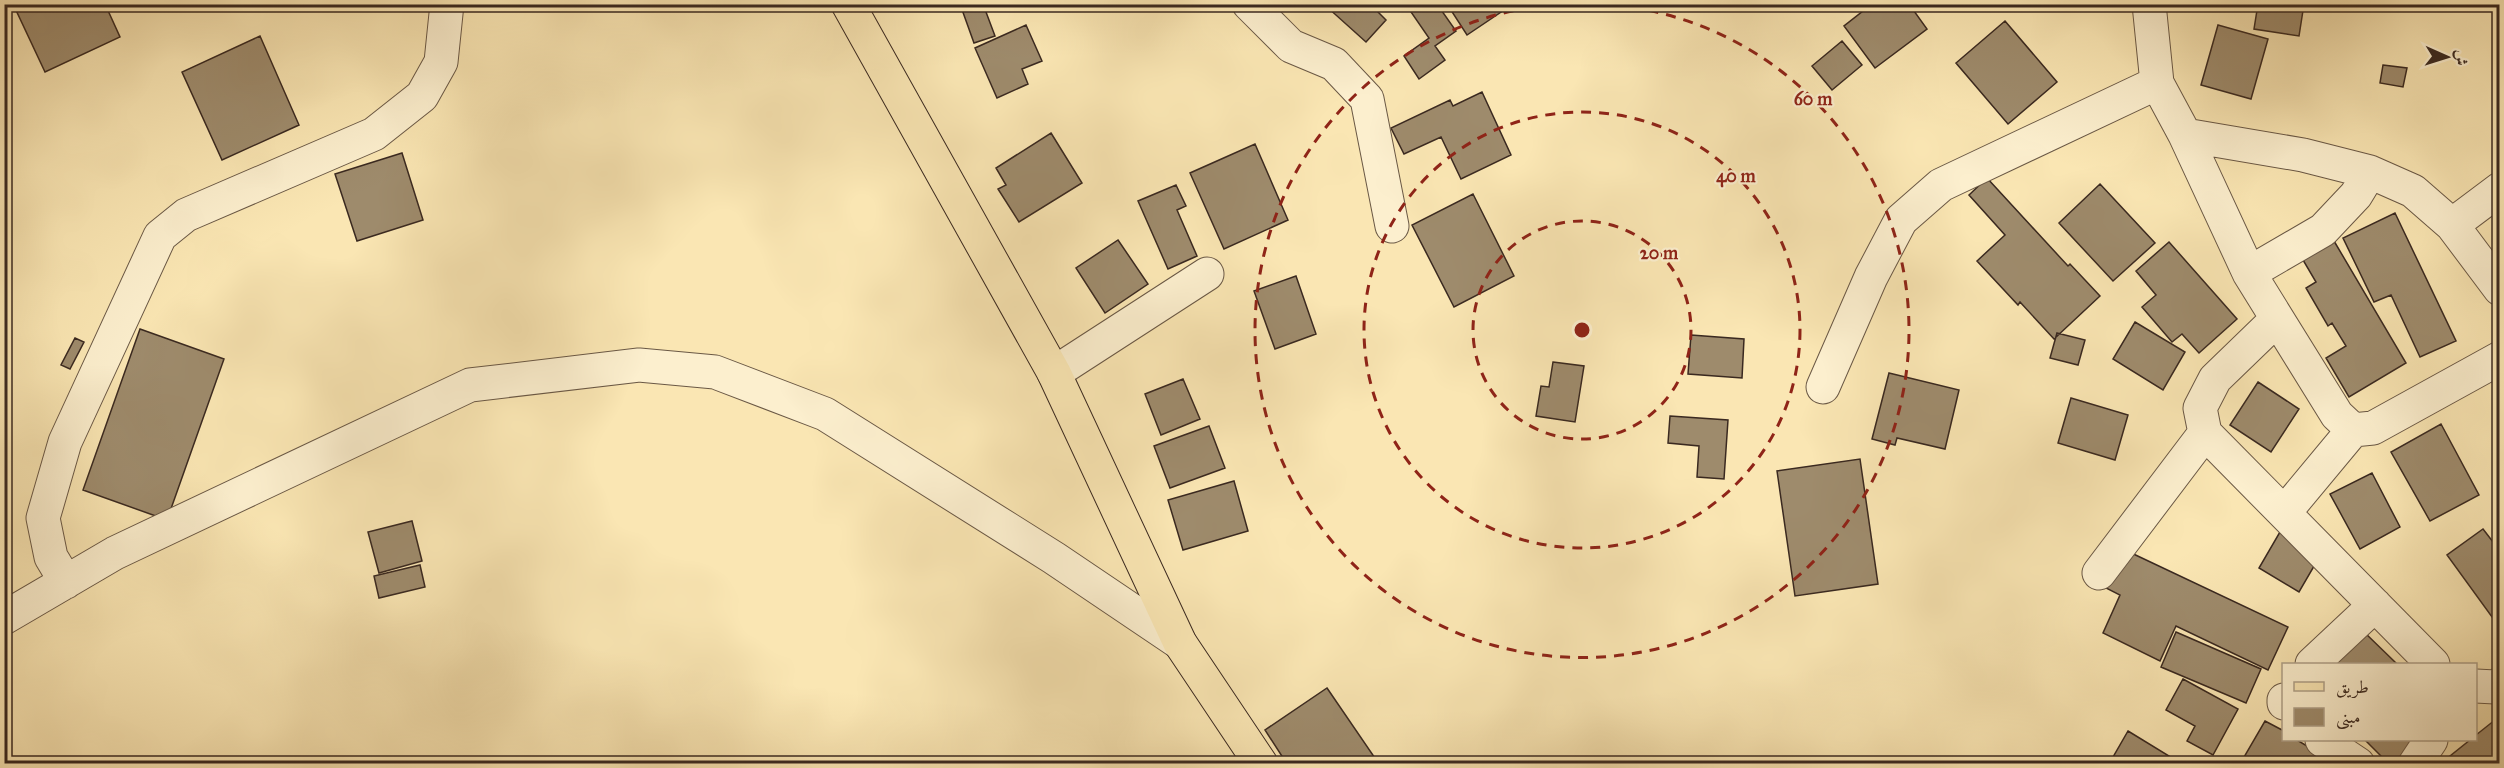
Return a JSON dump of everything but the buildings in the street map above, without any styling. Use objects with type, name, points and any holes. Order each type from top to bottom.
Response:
[{"type":"main road","points":[[848,4],[1054,373],[1180,643],[1261,764]]},
{"type":"street","points":[[66,582],[51,557],[43,518],[65,442],[160,236],[186,215],[374,134],[422,96],[441,62],[447,4]]},
{"type":"street","points":[[1249,4],[1292,46],[1334,64],[1367,99],[1392,226]]},
{"type":"street","points":[[2149,4],[2157,83],[2185,135],[2249,273],[2337,415],[2353,429],[2373,428],[2499,358]]},
{"type":"street","points":[[1823,387],[1871,277],[1901,220],[1941,185],[2157,83]]},
{"type":"street","points":[[2185,135],[2303,155],[2370,172],[2413,192],[2452,225],[2499,289]]},
{"type":"street","points":[[2249,273],[2323,231],[2356,195],[2370,172]]},
{"type":"street","points":[[2452,225],[2499,189]]},
{"type":"street","points":[[1054,373],[1208,274]]},
{"type":"street","points":[[2277,319],[2215,379],[2200,408],[2205,433],[2432,663]]},
{"type":"street","points":[[4,618],[115,553],[470,385],[639,365],[715,372],[825,414],[1054,558],[1180,643]]},
{"type":"street","points":[[2284,513],[2353,429]]},
{"type":"street","points":[[2099,573],[2205,433]]},
{"type":"street","points":[[2313,663],[2375,606]]},
{"type":"street","points":[[2477,686],[2495,687],[2499,684]]},
{"type":"street","points":[[2324,741],[2358,764]]},
{"type":"street","points":[[2415,764],[2430,741]]}]
